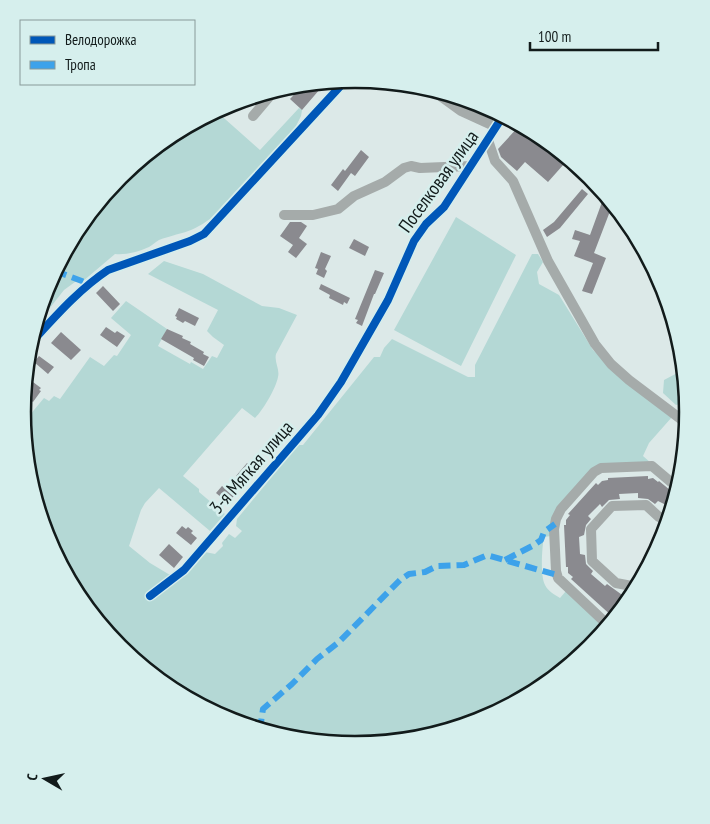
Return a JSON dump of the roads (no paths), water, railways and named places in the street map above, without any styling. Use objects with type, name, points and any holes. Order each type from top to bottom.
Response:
[{"type":"street","points":[[41,332],[96,278],[108,270],[190,241],[204,234],[338,89]]},
{"type":"street","points":[[253,116],[266,100]]},
{"type":"street","points":[[448,102],[461,111],[496,127]]},
{"type":"street","name":"Поселковая улица","points":[[361,346],[388,300],[414,241],[426,224],[444,207],[499,122]]},
{"type":"street","points":[[488,140],[495,161],[513,181],[548,261],[595,344],[611,364],[629,380],[679,418]]},
{"type":"street","points":[[284,215],[313,215],[338,209],[354,196],[385,182],[404,168],[411,166],[420,168],[469,166]]},
{"type":"street","name":"3-я Мягкая улица","points":[[150,596],[184,570],[281,458],[318,414],[341,382],[361,346]]},
{"type":"street","points":[[603,620],[558,578],[554,529],[558,514],[594,472],[601,468],[652,466],[671,482]]},
{"type":"street","points":[[628,585],[616,583],[592,561],[591,529],[612,506],[646,505],[661,517]]}]
